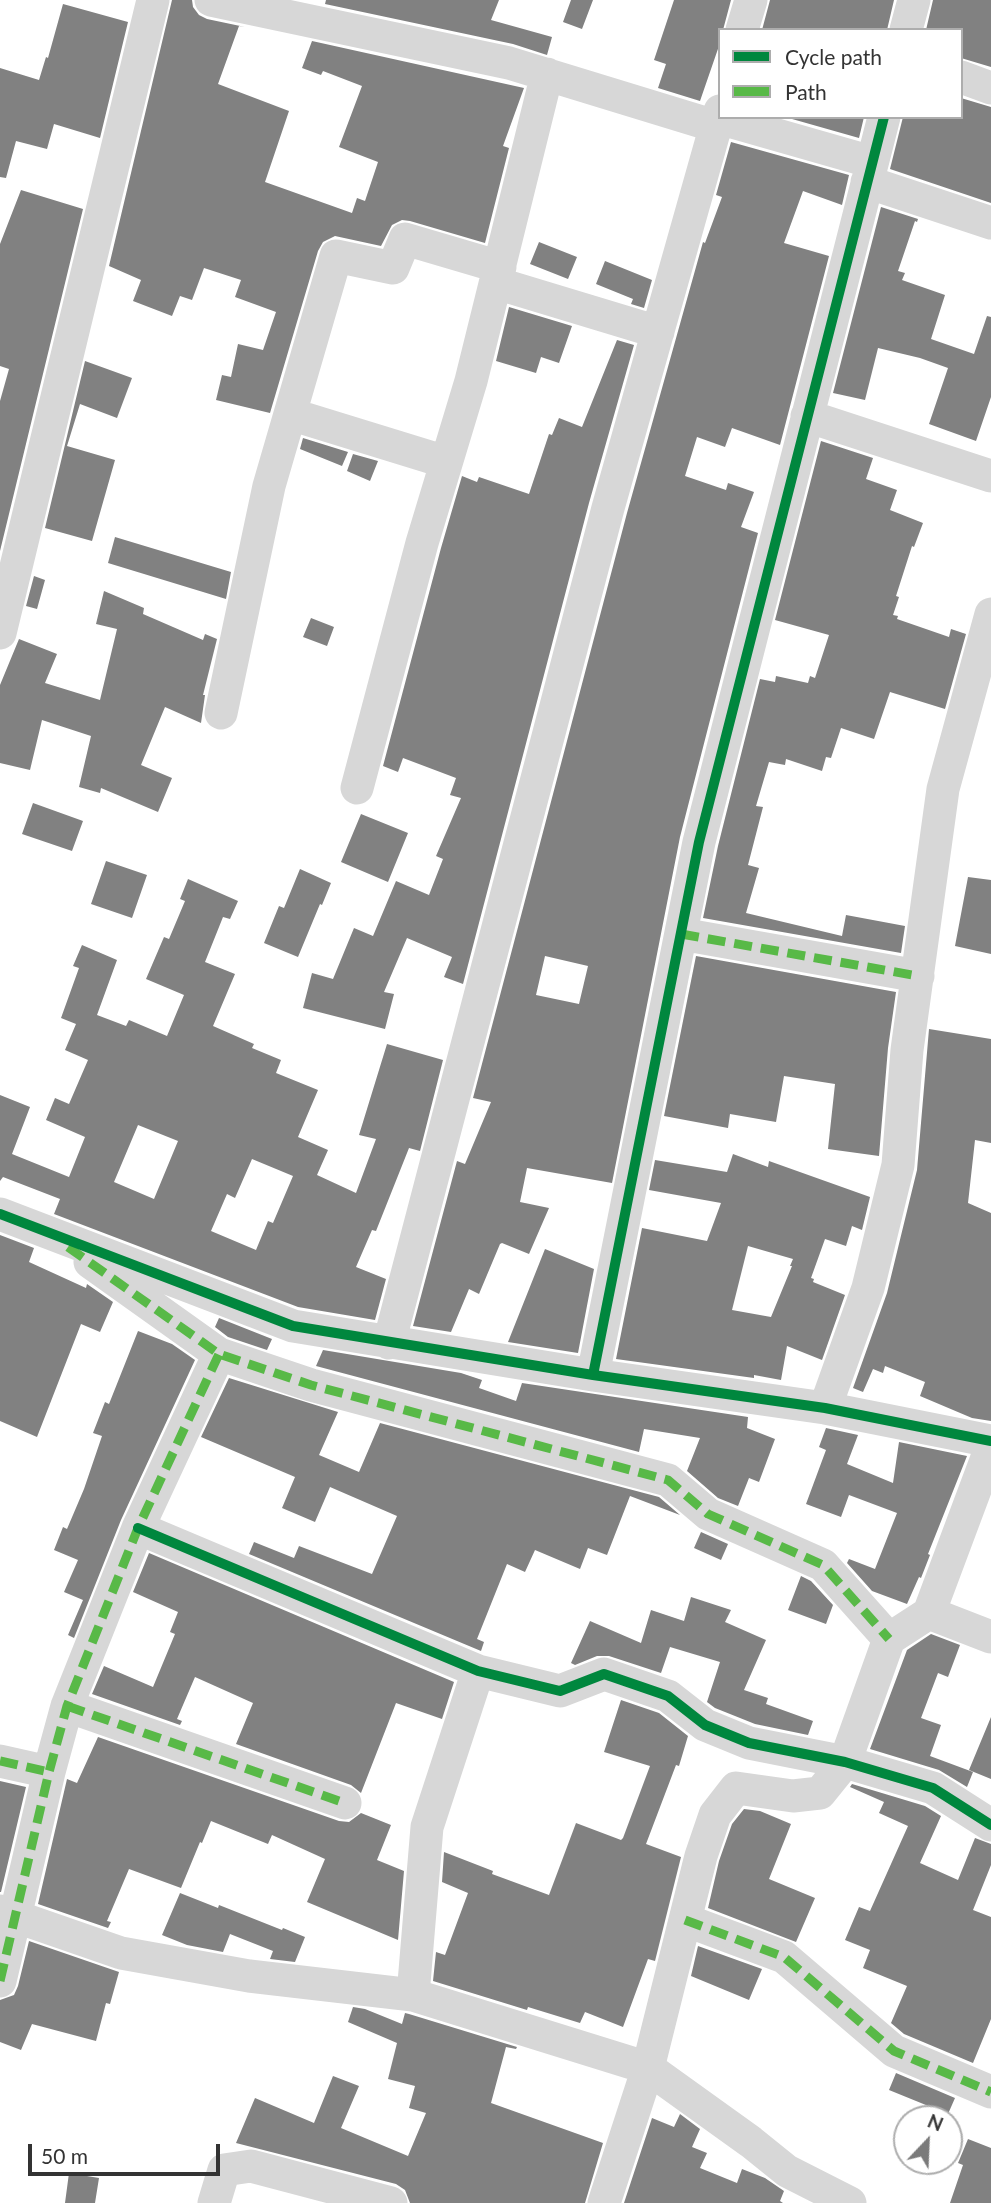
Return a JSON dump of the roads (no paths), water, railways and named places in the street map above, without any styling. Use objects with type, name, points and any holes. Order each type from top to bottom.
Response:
[{"type":"street","points":[[0,633],[153,0]]},
{"type":"street","points":[[211,0],[509,63],[718,118],[608,508],[389,1343]]},
{"type":"street","points":[[743,28],[751,0]]},
{"type":"street","points":[[907,28],[914,0]]},
{"type":"street","points":[[357,788],[422,543],[471,381],[547,74]]},
{"type":"street","points":[[963,78],[991,88]]},
{"type":"street","points":[[721,119],[869,172],[991,223]]},
{"type":"street","points":[[593,1375],[699,842],[883,119]]},
{"type":"street","points":[[221,713],[269,486],[336,256],[393,268],[405,239],[658,332]]},
{"type":"street","points":[[290,414],[446,462]]},
{"type":"street","points":[[807,416],[991,476]]},
{"type":"street","points":[[825,1408],[869,1288],[898,1165],[908,1050],[943,789],[991,614]]},
{"type":"street","points":[[681,934],[918,975]]},
{"type":"street","points":[[1,1218],[293,1326],[593,1375],[825,1408],[991,1441]]},
{"type":"street","points":[[51,1235],[219,1354],[311,1385],[668,1480],[708,1514],[823,1565],[889,1639]]},
{"type":"street","points":[[0,1981],[7,1913],[67,1706],[138,1528],[219,1354]]},
{"type":"street","points":[[604,2203],[648,2068],[701,1856],[715,1815],[736,1788],[793,1796],[820,1793],[845,1762],[889,1639],[929,1613],[991,1447]]},
{"type":"street","points":[[138,1528],[478,1671],[560,1691],[604,1674],[668,1696],[705,1725],[749,1743],[845,1762],[933,1788],[991,1825]]},
{"type":"street","points":[[929,1613],[991,1637]]},
{"type":"street","points":[[413,1995],[427,1826],[478,1671]]},
{"type":"street","points":[[67,1706],[345,1803]]},
{"type":"street","points":[[0,1761],[49,1772]]},
{"type":"street","points":[[7,1913],[121,1953],[249,1976],[413,1995],[648,2068],[787,2171],[850,2203]]},
{"type":"street","points":[[685,1920],[784,1957],[894,2051],[991,2092]]},
{"type":"street","points":[[215,2203],[224,2170],[251,2165],[391,2203]]}]
